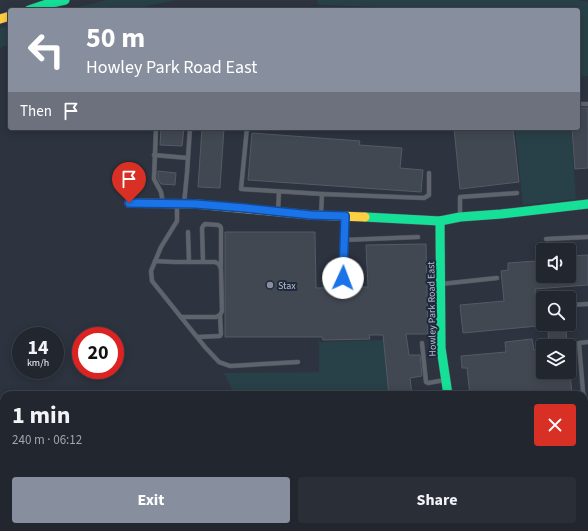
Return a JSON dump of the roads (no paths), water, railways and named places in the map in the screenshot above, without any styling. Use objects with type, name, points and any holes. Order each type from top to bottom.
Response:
[{"type":"main road","points":[[35,8],[65,0]]},
{"type":"main road","points":[[129,203],[180,204],[321,215],[440,221],[460,217],[588,204]]},
{"type":"main road","name":"Howley Park Road East","points":[[440,221],[441,348],[447,391]]},
{"type":"lane","points":[[581,104],[588,104]]},
{"type":"lane","points":[[156,130],[154,179],[161,192],[164,204]]},
{"type":"lane","points":[[190,130],[188,158],[177,220],[161,247],[155,261],[151,271],[152,282],[219,362],[230,366],[298,362]]},
{"type":"lane","points":[[247,130],[241,189],[424,198],[429,195],[430,174]]},
{"type":"lane","points":[[154,155],[188,158]]},
{"type":"lane","points":[[278,212],[279,192]]},
{"type":"lane","points":[[460,217],[460,197],[517,193]]},
{"type":"lane","points":[[321,215],[322,194]]},
{"type":"lane","points":[[343,278],[345,216]]},
{"type":"lane","points":[[198,337],[220,336],[221,334],[221,228],[218,225],[205,224],[202,228],[203,262]]},
{"type":"lane","points":[[188,232],[189,262]]},
{"type":"lane","points":[[344,240],[418,237]]},
{"type":"lane","points":[[546,239],[588,237]]},
{"type":"lane","points":[[155,261],[215,262],[221,269]]},
{"type":"lane","points":[[441,284],[497,278]]},
{"type":"lane","points":[[576,305],[588,304]]},
{"type":"lane","points":[[181,318],[216,317],[220,315]]},
{"type":"lane","points":[[583,391],[579,343],[588,342]]},
{"type":"lane","points":[[422,343],[426,384],[446,380]]},
{"type":"place","name":"Stax","points":[[270,285]]}]
